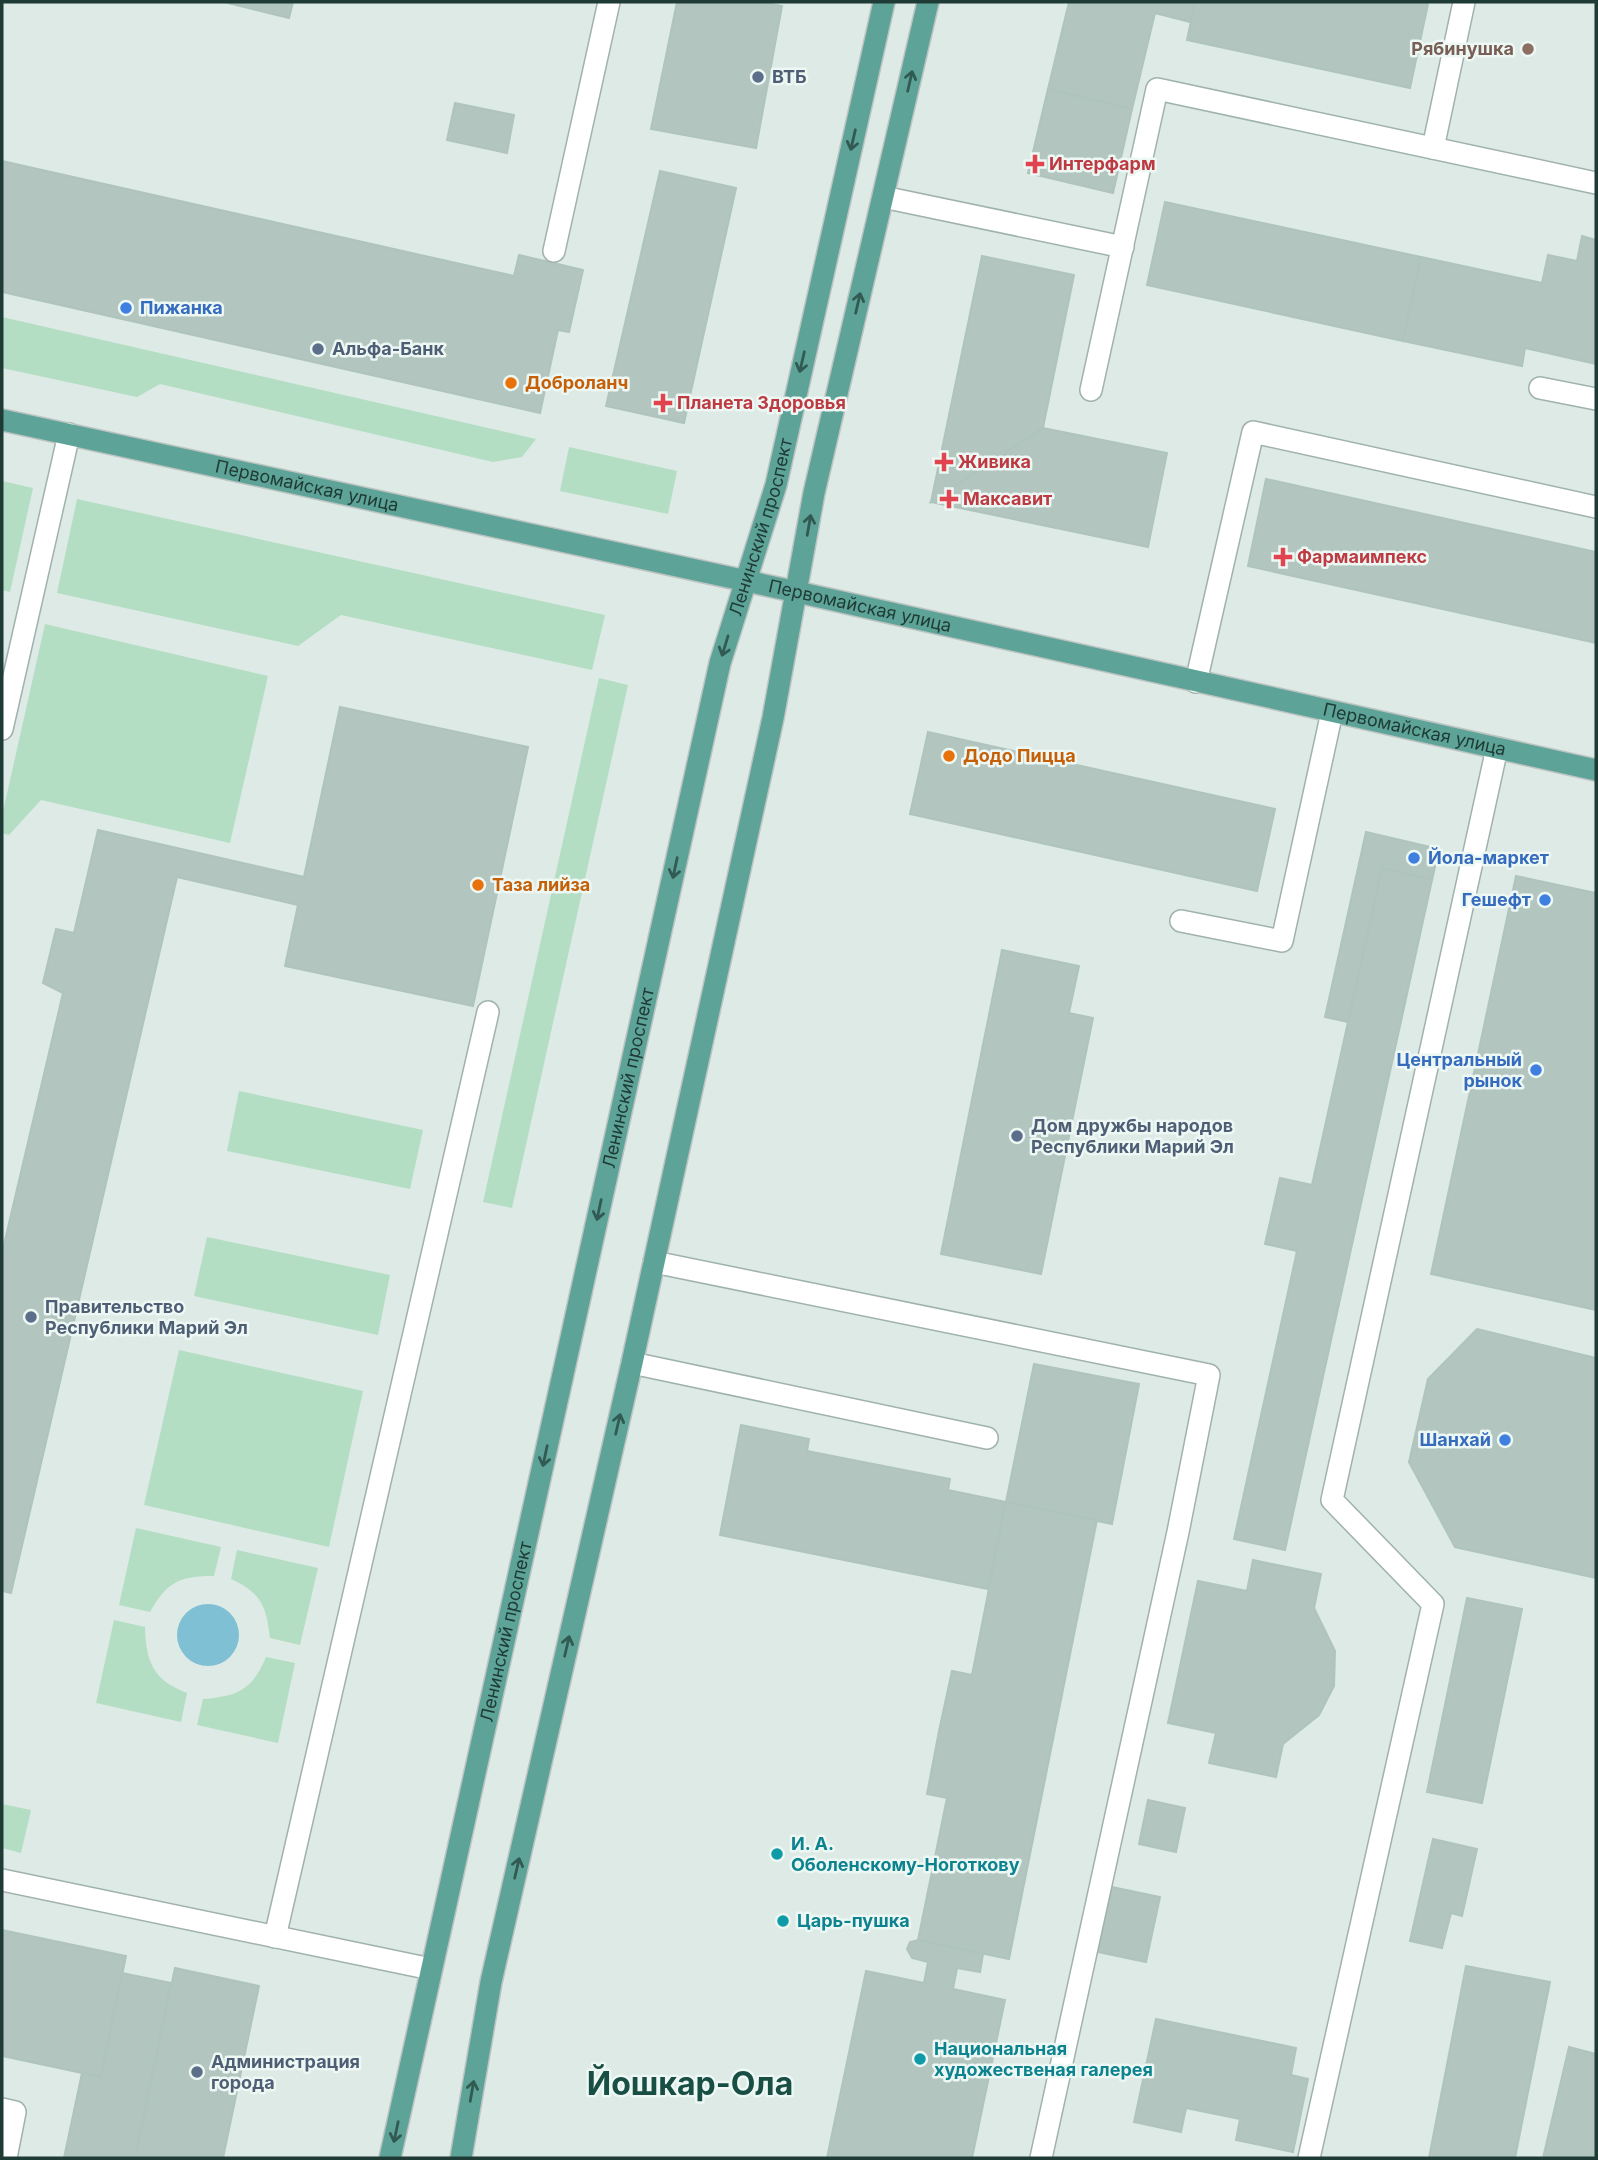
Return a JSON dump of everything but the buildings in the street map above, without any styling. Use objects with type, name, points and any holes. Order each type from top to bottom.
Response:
[{"type":"main road","name":"Ленинский проспект","points":[[390,2158],[720,663],[776,485],[884,2]]},
{"type":"main road","points":[[461,2158],[491,1982],[632,1363],[775,707],[814,493],[928,2]]},
{"type":"main road","name":"Первомайская улица","points":[[2,419],[1596,770]]},
{"type":"lane","points":[[554,251],[609,2]]},
{"type":"lane","points":[[1433,148],[1464,2]]},
{"type":"lane","points":[[1091,390],[1157,89],[1596,183]]},
{"type":"lane","points":[[883,197],[1122,247]]},
{"type":"lane","points":[[1540,388],[1596,399]]},
{"type":"lane","points":[[1196,682],[1253,432],[1596,507]]},
{"type":"lane","points":[[2,729],[69,434]]},
{"type":"lane","points":[[1181,921],[1282,942],[1332,712]]},
{"type":"lane","points":[[1309,2158],[1433,1604],[1332,1500],[1497,748]]},
{"type":"lane","points":[[275,1937],[488,1012]]},
{"type":"lane","points":[[654,1262],[1209,1375],[1178,1532],[1041,2158]]},
{"type":"lane","points":[[632,1363],[987,1438]]},
{"type":"lane","points":[[2,1880],[431,1969]]},
{"type":"lane","points":[[2,2109],[15,2112],[5,2158]]},
{"type":"green space","points":[[2,317],[536,439],[522,457],[493,462],[160,384],[137,397],[2,368]]},
{"type":"green space","points":[[569,447],[677,471],[668,514],[560,491]]},
{"type":"green space","points":[[2,481],[33,488],[10,592],[2,590]]},
{"type":"green space","points":[[77,499],[605,615],[592,670],[341,615],[298,646],[57,593]]},
{"type":"green space","points":[[45,624],[268,676],[230,843],[41,800],[9,835],[2,833],[2,816]]},
{"type":"green space","points":[[599,678],[628,685],[512,1208],[483,1202]]},
{"type":"green space","points":[[239,1091],[423,1130],[410,1189],[227,1151]]},
{"type":"green space","points":[[207,1237],[390,1275],[378,1335],[194,1296]]},
{"type":"green space","points":[[179,1350],[363,1391],[329,1547],[144,1505]]},
{"type":"green space","points":[[136,1528],[221,1547],[214,1576],[192,1577],[175,1583],[168,1587],[150,1612],[119,1605]]},
{"type":"green space","points":[[237,1550],[318,1568],[300,1645],[270,1638],[260,1601],[249,1589],[231,1579]]},
{"type":"green space","points":[[114,1620],[145,1627],[147,1650],[159,1676],[187,1693],[181,1722],[96,1703]]},
{"type":"green space","points":[[266,1657],[295,1663],[278,1743],[197,1725],[203,1699],[226,1696],[242,1689],[255,1677]]},
{"type":"green space","points":[[2,1804],[31,1810],[21,1853],[2,1848]]},
{"type":"water","points":[[208,1604],[220,1606],[230,1613],[237,1623],[237,1647],[230,1657],[220,1664],[208,1666],[196,1664],[186,1657],[179,1647],[177,1635],[179,1623],[186,1613],[196,1606]]},
{"type":"place","name":"Рябинушка","points":[[1528,49]]},
{"type":"place","name":"ВТБ","points":[[758,77]]},
{"type":"place","name":"Интерфарм","points":[[1035,164]]},
{"type":"place","name":"Пижанка","points":[[126,308]]},
{"type":"place","name":"Альфа-Банк","points":[[318,349]]},
{"type":"place","name":"Доброланч","points":[[511,383]]},
{"type":"place","name":"Планета Здоровья","points":[[663,403]]},
{"type":"place","name":"Живика","points":[[944,462]]},
{"type":"place","name":"Максавит","points":[[949,499]]},
{"type":"place","name":"Фармаимпекс","points":[[1283,557]]},
{"type":"place","name":"Додо Пицца","points":[[949,756]]},
{"type":"place","name":"Йола-маркет","points":[[1414,858]]},
{"type":"place","name":"Таза лийза","points":[[478,885]]},
{"type":"place","name":"Гешефт","points":[[1545,900]]},
{"type":"place","name":"Центральный рынок","points":[[1536,1070]]},
{"type":"place","name":"Дом дружбы народов Республики Марий Эл","points":[[1017,1136]]},
{"type":"place","name":"Правительство Республики Марий Эл","points":[[31,1317]]},
{"type":"place","name":"Шанхай","points":[[1505,1440]]},
{"type":"place","name":"И. А. Оболенскому-Ноготкову","points":[[777,1854]]},
{"type":"place","name":"Царь-пушка","points":[[783,1921]]},
{"type":"place","name":"Национальная художественая галерея","points":[[920,2059]]},
{"type":"place","name":"Администрация города","points":[[197,2072]]},
{"type":"district","name":"Йошкар-Ола","points":[[690,2084]]}]
